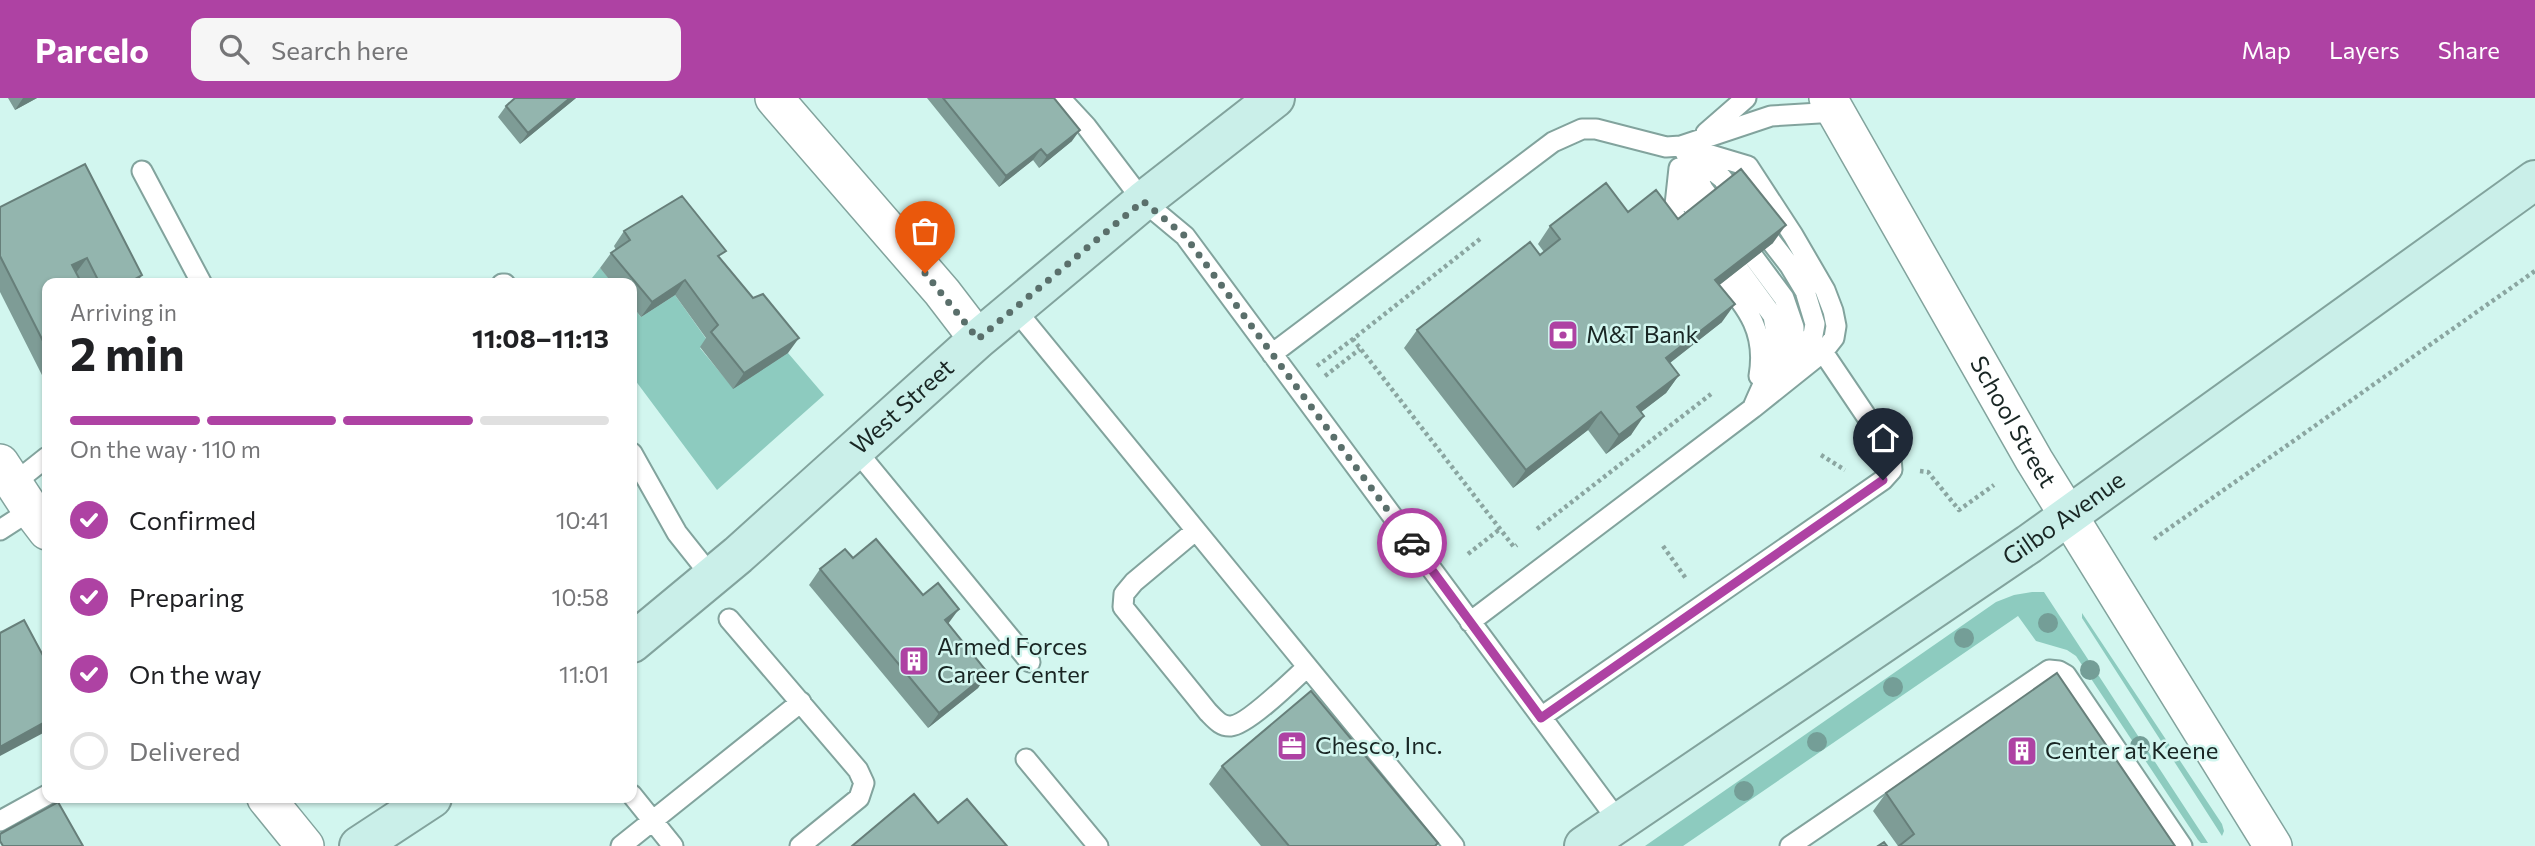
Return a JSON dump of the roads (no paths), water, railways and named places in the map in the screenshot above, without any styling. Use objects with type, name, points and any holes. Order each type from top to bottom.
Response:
[{"type":"street","points":[[774,98],[942,292],[978,339]]},
{"type":"street","name":"West Street","points":[[637,639],[712,577],[978,339],[1143,201],[1275,98]]},
{"type":"street","name":"School Street","points":[[1832,105],[2068,517],[2265,843]]},
{"type":"street","name":"Gilbo Avenue","points":[[1584,846],[2068,517],[2535,180]]},
{"type":"street","points":[[270,803],[305,846]]},
{"type":"street","points":[[359,846],[424,803]]},
{"type":"lane","points":[[1060,98],[1086,126],[1143,201],[1185,236],[1619,822]]},
{"type":"lane","points":[[1746,98],[1689,143],[1674,214],[1758,329],[1762,360],[1753,408]]},
{"type":"lane","points":[[1272,354],[1553,142],[1568,134],[1582,129],[1596,129],[1665,147],[1689,143],[1771,116],[1832,105]]},
{"type":"lane","points":[[1470,622],[1753,408],[1823,352],[1834,338],[1836,326],[1825,290],[1748,166],[1689,143]]},
{"type":"lane","points":[[1689,143],[1703,189],[1783,298],[1794,327],[1794,343],[1753,408]]},
{"type":"lane","points":[[142,171],[199,278]]},
{"type":"lane","points":[[1015,309],[1454,846]]},
{"type":"lane","points":[[1541,718],[1887,475],[1891,458],[1885,444],[1823,352]]},
{"type":"lane","points":[[855,449],[1030,662]]},
{"type":"lane","points":[[637,462],[677,533],[712,577]]},
{"type":"lane","points":[[0,530],[42,465]]},
{"type":"lane","points":[[1195,531],[1134,582],[1124,594],[1123,607],[1208,712],[1220,724],[1233,726],[1246,720],[1307,667]]},
{"type":"lane","points":[[729,619],[858,770],[864,783],[859,798],[800,846]]},
{"type":"lane","points":[[1790,846],[2049,670],[2066,675],[2182,846]]},
{"type":"lane","points":[[621,846],[801,702]]},
{"type":"lane","points":[[1026,759],[1098,846]]},
{"type":"lane","points":[[0,821],[42,797]]},
{"type":"lane","points":[[637,801],[673,846]]},
{"type":"place","name":"M&T Bank","points":[[1563,335]]},
{"type":"place","name":"Armed Forces Career Center","points":[[914,661]]},
{"type":"place","name":"Chesco, Inc.","points":[[1292,746]]},
{"type":"place","name":"Center at Keene","points":[[2022,751]]}]
